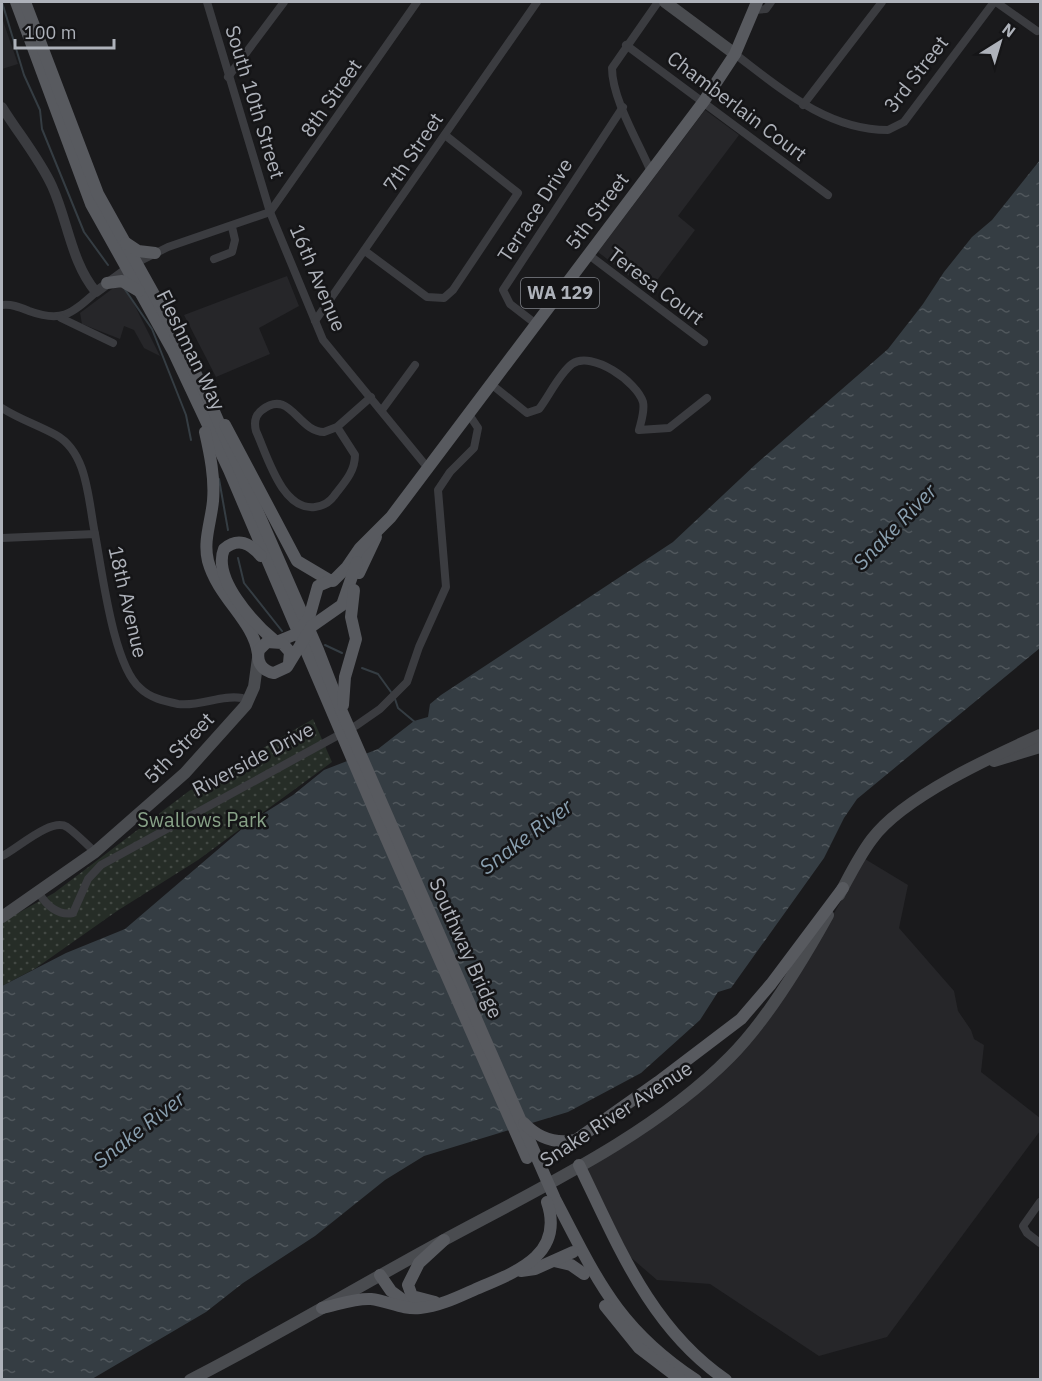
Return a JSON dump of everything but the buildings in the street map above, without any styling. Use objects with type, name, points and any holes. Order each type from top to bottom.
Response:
[{"type":"main road","name":"Fleshman Way","points":[[16,2],[91,204],[131,265],[209,400],[337,714]]},
{"type":"main road","name":"Fleshman Way","points":[[25,2],[82,158],[98,195],[125,243],[142,294],[173,351],[229,470],[268,564],[290,602]]},
{"type":"main road","points":[[665,2],[735,54]]},
{"type":"main road","name":"WA 129","points":[[735,54],[756,6]]},
{"type":"main road","name":"5th Street","points":[[345,598],[354,567],[370,549],[379,532],[704,101],[735,54]]},
{"type":"main road","points":[[125,243],[138,251],[155,253]]},
{"type":"main road","points":[[107,283],[127,283],[142,294]]},
{"type":"main road","points":[[209,400],[235,441],[297,561],[340,584],[345,598],[349,661]]},
{"type":"main road","points":[[201,413],[213,480],[213,500],[206,542],[208,560],[224,596],[252,631],[263,669],[274,673]]},
{"type":"main road","name":"5th Street","points":[[277,641],[297,634],[309,618],[316,590],[321,583],[331,580],[347,567],[360,548],[379,532]]},
{"type":"main road","points":[[268,564],[255,549],[239,541],[231,542],[220,557],[221,567],[250,619],[290,652],[289,663]]},
{"type":"main road","points":[[337,714],[356,639],[351,617],[355,587],[370,549]]},
{"type":"main road","points":[[254,687],[274,673],[285,669],[312,626],[345,598]]},
{"type":"main road","points":[[258,656],[264,644],[277,641]]},
{"type":"main road","name":"5th Street","points":[[38,893],[95,852],[185,773],[246,705],[254,687],[258,656]]},
{"type":"main road","name":"Southway Bridge","points":[[337,714],[519,1118],[551,1201]]},
{"type":"main road","name":"Southway Bridge","points":[[337,714],[551,1201]]},
{"type":"main road","name":"Snake River Avenue","points":[[194,1379],[579,1165],[666,1110],[730,1057],[766,1011],[818,933],[872,838],[884,825],[916,801],[1005,749],[1041,735]]},
{"type":"main road","name":"Snake River Avenue","points":[[965,772],[1041,747]]},
{"type":"main road","points":[[519,1118],[537,1134],[547,1139],[561,1142],[576,1140],[658,1082],[741,1018],[771,984],[843,888]]},
{"type":"main road","points":[[2,917],[38,893]]},
{"type":"main road","points":[[579,1165],[648,1302],[687,1349],[726,1380]]},
{"type":"main road","points":[[551,1201],[575,1245],[617,1310],[645,1340],[696,1380]]},
{"type":"main road","points":[[322,1308],[369,1299],[420,1308],[445,1303],[516,1272],[532,1261],[548,1241],[552,1216],[551,1201]]},
{"type":"main road","points":[[444,1240],[414,1269],[408,1289],[410,1294],[419,1299],[445,1303]]},
{"type":"main road","points":[[516,1272],[535,1269],[554,1261],[575,1245]]},
{"type":"main road","points":[[575,1245],[584,1274],[620,1327],[632,1341],[681,1380]]},
{"type":"main road","points":[[554,1261],[571,1265],[584,1274]]},
{"type":"main road","points":[[380,1275],[402,1301],[420,1308]]},
{"type":"street","name":"South 10th Street","points":[[207,2],[270,212]]},
{"type":"street","points":[[228,76],[284,2]]},
{"type":"street","name":"8th Street","points":[[270,212],[417,2]]},
{"type":"street","name":"7th Street","points":[[315,321],[537,2]]},
{"type":"street","points":[[651,172],[623,107],[612,77],[612,68],[658,2]]},
{"type":"street","points":[[756,6],[766,9],[771,2]]},
{"type":"street","points":[[735,54],[803,105],[882,2]]},
{"type":"street","points":[[995,2],[1037,31]]},
{"type":"street","name":"3rd Street","points":[[803,105],[821,115],[882,130],[894,129],[904,122],[995,2]]},
{"type":"street","name":"Chamberlain Court","points":[[626,45],[828,195]]},
{"type":"street","points":[[2,107],[5,120],[50,182],[61,207],[83,276],[96,292]]},
{"type":"street","name":"Terrace Drive","points":[[536,324],[510,304],[503,290],[623,107]]},
{"type":"street","points":[[365,251],[427,297],[444,298],[453,290],[518,193],[445,135]]},
{"type":"street","name":"16th Avenue","points":[[131,265],[155,253],[270,212],[323,340],[427,467]]},
{"type":"street","points":[[214,259],[232,252],[236,240],[232,227]]},
{"type":"street","name":"Teresa Court","points":[[589,255],[704,342]]},
{"type":"street","points":[[61,318],[131,265]]},
{"type":"street","points":[[2,305],[10,304],[46,317],[61,318],[113,344]]},
{"type":"street","points":[[491,384],[527,412],[534,412],[539,409],[571,365],[580,360],[597,362],[617,373],[639,395],[643,402],[639,430],[669,428],[708,398]]},
{"type":"street","points":[[382,410],[415,365]]},
{"type":"street","points":[[337,427],[355,455],[353,470],[328,503],[309,508],[296,504],[285,493],[256,431],[256,419],[263,410],[281,403],[311,430],[324,432],[337,427],[371,397]]},
{"type":"street","points":[[2,408],[53,433],[72,446],[79,459],[95,534]]},
{"type":"street","name":"Riverside Drive","points":[[38,893],[55,910],[66,914],[73,913],[88,879],[101,865],[357,725],[380,710],[407,682],[419,647],[446,587],[438,490],[446,477],[474,448],[478,428],[468,413]]},
{"type":"street","name":"18th Avenue","points":[[2,538],[95,534],[118,648],[129,676],[138,687],[150,696],[181,704],[202,704],[234,697],[242,698],[246,705]]},
{"type":"street","points":[[2,856],[46,828],[56,825],[66,826],[95,852]]},
{"type":"street","points":[[1041,1202],[1024,1223],[1024,1229],[1041,1243]]},
{"type":"shaded area","points":[[2,18],[18,64],[2,69]]},
{"type":"shaded area","points":[[705,110],[739,135],[678,216],[695,230],[649,291],[598,252]]},
{"type":"shaded area","points":[[287,276],[299,306],[259,328],[270,354],[216,377],[184,315]]},
{"type":"shaded area","points":[[116,286],[126,288],[160,356],[144,348],[134,330],[124,326],[120,339],[82,324],[80,313]]},
{"type":"shaded area","points":[[865,859],[908,885],[899,928],[954,991],[958,1011],[971,1030],[974,1039],[984,1045],[981,1072],[1040,1118],[1040,1131],[887,1337],[819,1356],[710,1284],[657,1280],[628,1255],[586,1170],[680,1109],[727,1067],[818,941]]},
{"type":"green space","name":"Swallows Park","points":[[313,719],[332,762],[198,860],[117,911],[36,968],[2,986],[2,922],[54,893],[189,791]]},
{"type":"water","name":"Snake River","points":[[1040,160],[1040,648],[857,799],[844,818],[824,858],[731,988],[718,992],[700,1020],[641,1073],[568,1112],[424,1156],[385,1180],[315,1236],[243,1283],[206,1312],[92,1379],[2,1379],[2,986],[66,953],[125,929],[250,822],[293,795],[324,770],[378,749],[414,721],[428,717],[430,704],[441,695],[673,542],[756,464],[888,349],[972,237],[992,220]]},
{"type":"waterway","points":[[2,2],[24,75],[40,110],[42,129],[84,232],[108,265]]},
{"type":"waterway","points":[[124,288],[152,329],[186,415],[191,440]]},
{"type":"waterway","points":[[219,479],[228,530]]},
{"type":"waterway","points":[[238,558],[244,583],[282,631]]},
{"type":"waterway","points":[[325,645],[342,653]]},
{"type":"waterway","points":[[362,668],[378,674],[391,692]]},
{"type":"waterway","points":[[395,699],[398,708],[416,723]]}]
